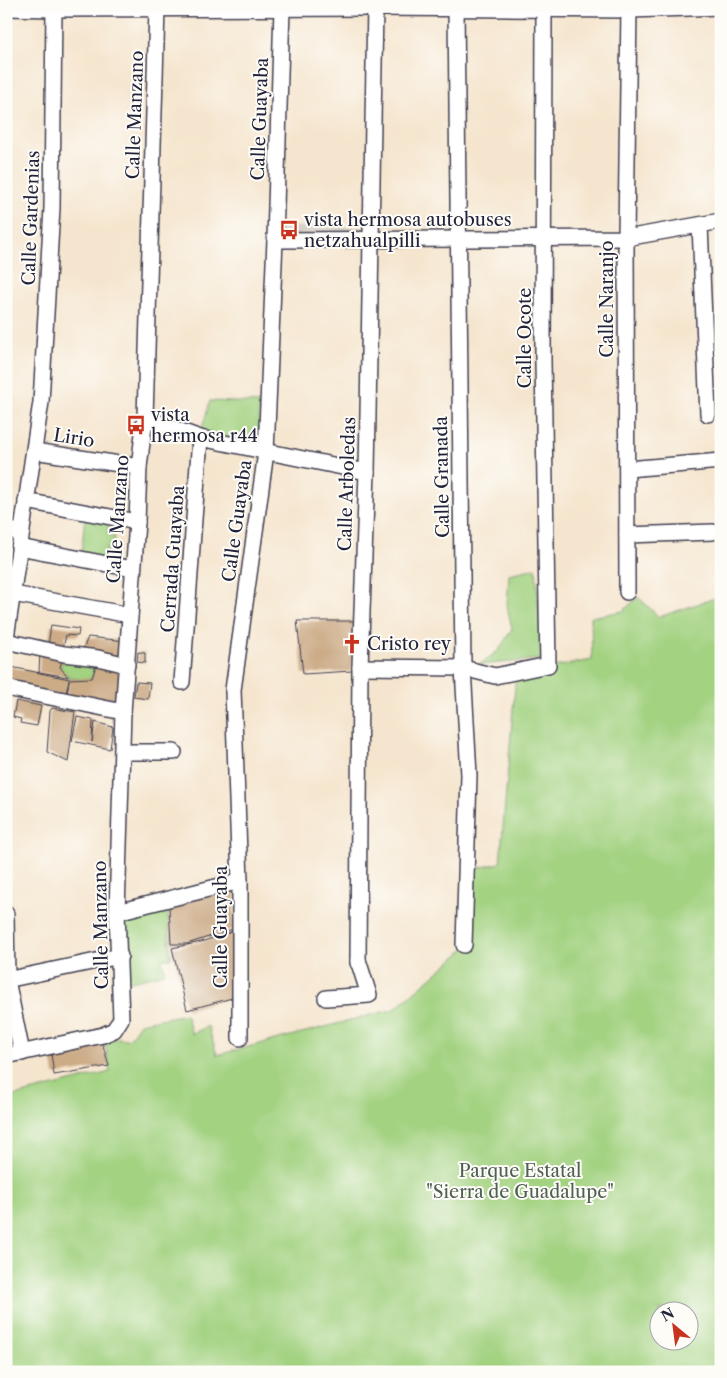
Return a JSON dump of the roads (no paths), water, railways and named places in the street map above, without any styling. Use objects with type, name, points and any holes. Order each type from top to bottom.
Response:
[{"type":"street","points":[[6,8],[374,7],[544,10],[721,7]]},
{"type":"street","name":"Calle Arboledas","points":[[326,998],[369,995],[358,962],[360,668],[367,472],[372,240],[374,7]]},
{"type":"street","name":"Calle Gardenias","points":[[6,639],[41,402],[52,208],[54,8]]},
{"type":"street","name":"Calle Manzano","points":[[22,1053],[102,1035],[114,1030],[121,1018],[117,912],[123,712],[139,467],[145,418],[157,8]]},
{"type":"street","name":"Calle Guayaba","points":[[240,1038],[240,881],[233,690],[266,452],[282,8]]},
{"type":"street","name":"Calle Naranjo","points":[[628,592],[626,238],[629,8]]},
{"type":"street","name":"Calle Granada","points":[[456,9],[463,668],[469,775],[464,945]]},
{"type":"street","name":"Calle Ocote","points":[[463,668],[495,676],[548,666],[543,360],[544,10]]},
{"type":"street","points":[[275,240],[626,238],[721,221]]},
{"type":"street","points":[[700,225],[708,414]]},
{"type":"street","points":[[145,418],[200,438],[367,472]]},
{"type":"street","name":"Cerrada Guayaba","points":[[182,682],[200,438]]},
{"type":"street","name":"Lirio","points":[[34,451],[139,467]]},
{"type":"street","points":[[627,469],[721,461]]},
{"type":"street","points":[[26,501],[136,522]]},
{"type":"street","points":[[6,530],[21,540],[133,569]]},
{"type":"street","points":[[627,535],[713,532]]},
{"type":"street","points":[[10,602],[130,615]]},
{"type":"street","points":[[6,639],[64,654],[98,658],[127,665]]},
{"type":"street","points":[[360,668],[463,668]]},
{"type":"street","points":[[6,688],[123,712]]},
{"type":"street","points":[[122,752],[174,752]]},
{"type":"street","points":[[117,912],[240,881]]},
{"type":"street","points":[[6,914],[7,980],[22,1053],[6,1056]]},
{"type":"street","points":[[7,980],[120,956]]},
{"type":"place","name":"vista hermosa autobuses netzahualpilli","points":[[289,230]]},
{"type":"place","name":"vista hermosa r44","points":[[136,425]]},
{"type":"place","name":"Cristo rey","points":[[352,644]]},
{"type":"park label","name":"Parque Estatal \"Sierra de Guadalupe\"","points":[[520,1181]]}]
